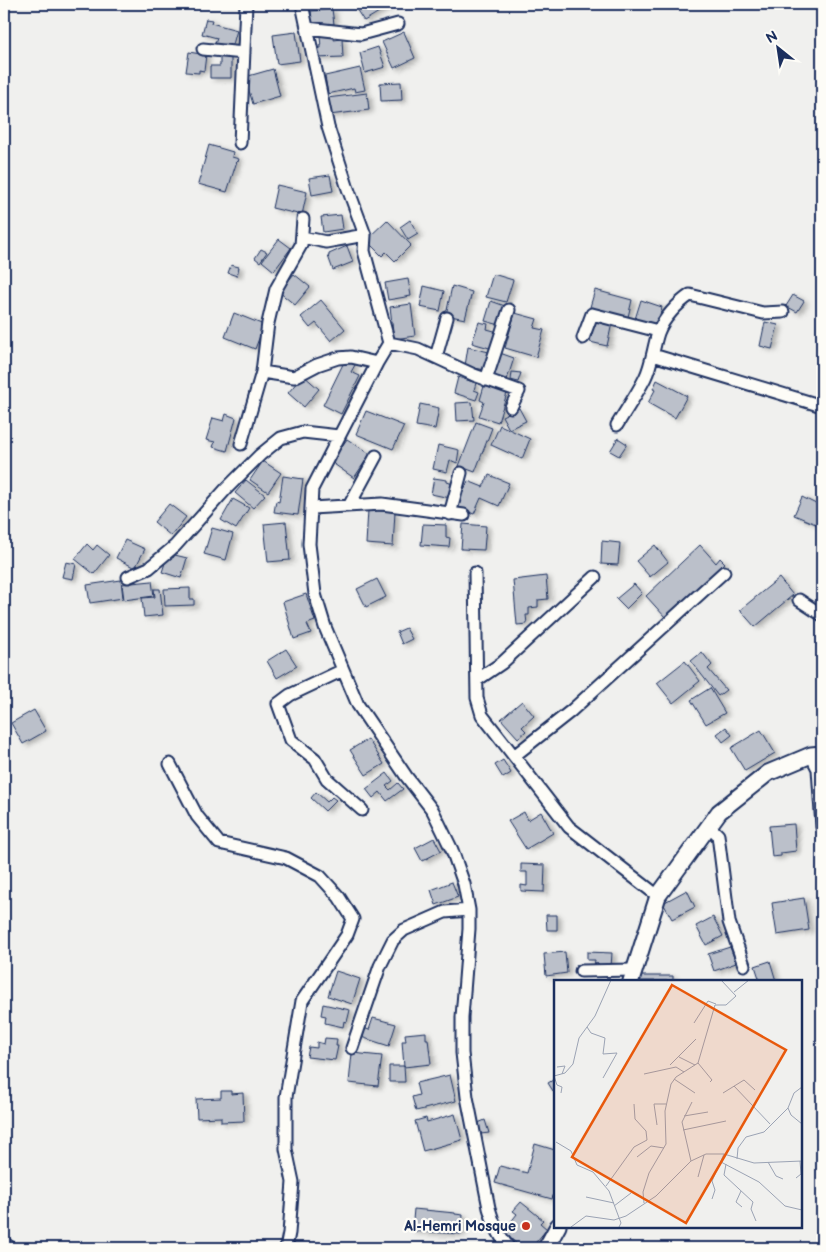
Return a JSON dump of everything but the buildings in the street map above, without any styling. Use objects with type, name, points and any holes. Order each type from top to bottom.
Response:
[{"type":"street","points":[[240,142],[246,4]]},
{"type":"street","points":[[302,4],[328,127],[346,186],[365,235],[364,251],[389,343],[312,489],[309,544],[315,594],[325,628],[358,705],[406,776],[433,811],[452,850],[464,884],[469,910],[462,1017],[462,1053],[467,1097],[492,1220],[509,1248]]},
{"type":"street","points":[[307,28],[361,34],[398,24]]},
{"type":"street","points":[[203,49],[244,53]]},
{"type":"street","points":[[240,444],[262,372],[268,323],[276,289],[301,245],[303,219]]},
{"type":"street","points":[[302,237],[326,242],[365,235]]},
{"type":"street","points":[[617,425],[645,377],[653,355],[658,332],[680,302],[690,295],[763,313],[783,312]]},
{"type":"street","points":[[486,380],[508,310]]},
{"type":"street","points":[[583,338],[592,314],[658,332]]},
{"type":"street","points":[[436,357],[447,318]]},
{"type":"street","points":[[389,343],[418,349],[486,380],[519,391],[511,407]]},
{"type":"street","points":[[653,355],[822,406]]},
{"type":"street","points":[[262,372],[294,377],[317,365],[338,358],[351,357],[377,363]]},
{"type":"street","points":[[128,577],[149,568],[175,546],[226,489],[260,455],[281,438],[303,432],[340,436]]},
{"type":"street","points":[[348,506],[376,456]]},
{"type":"street","points":[[450,514],[462,473]]},
{"type":"street","points":[[311,508],[382,504],[464,515]]},
{"type":"street","points":[[514,756],[571,711],[724,572]]},
{"type":"street","points":[[475,573],[477,698],[482,715],[569,826],[658,896]]},
{"type":"street","points":[[477,680],[502,662],[596,577]]},
{"type":"street","points":[[800,600],[822,616]]},
{"type":"street","points":[[343,670],[290,694],[278,704],[292,740],[315,759],[327,779],[362,810]]},
{"type":"street","points":[[581,971],[633,976],[658,896],[719,812],[768,773],[817,754],[822,827]]},
{"type":"street","points":[[170,764],[197,816],[220,843],[286,858],[320,876],[340,896],[353,919],[347,935],[302,1001],[286,1097],[286,1150],[293,1182],[286,1248]]},
{"type":"street","points":[[708,826],[718,835],[730,922],[744,965]]},
{"type":"street","points":[[352,1048],[380,966],[393,940],[404,930],[446,912],[469,910]]},
{"type":"street","points":[[546,1248],[557,1227]]},
{"type":"street","points":[[4,1243],[11,1248]]},
{"type":"place","name":"Al-Hemri Mosque","points":[[526,1226]]}]
